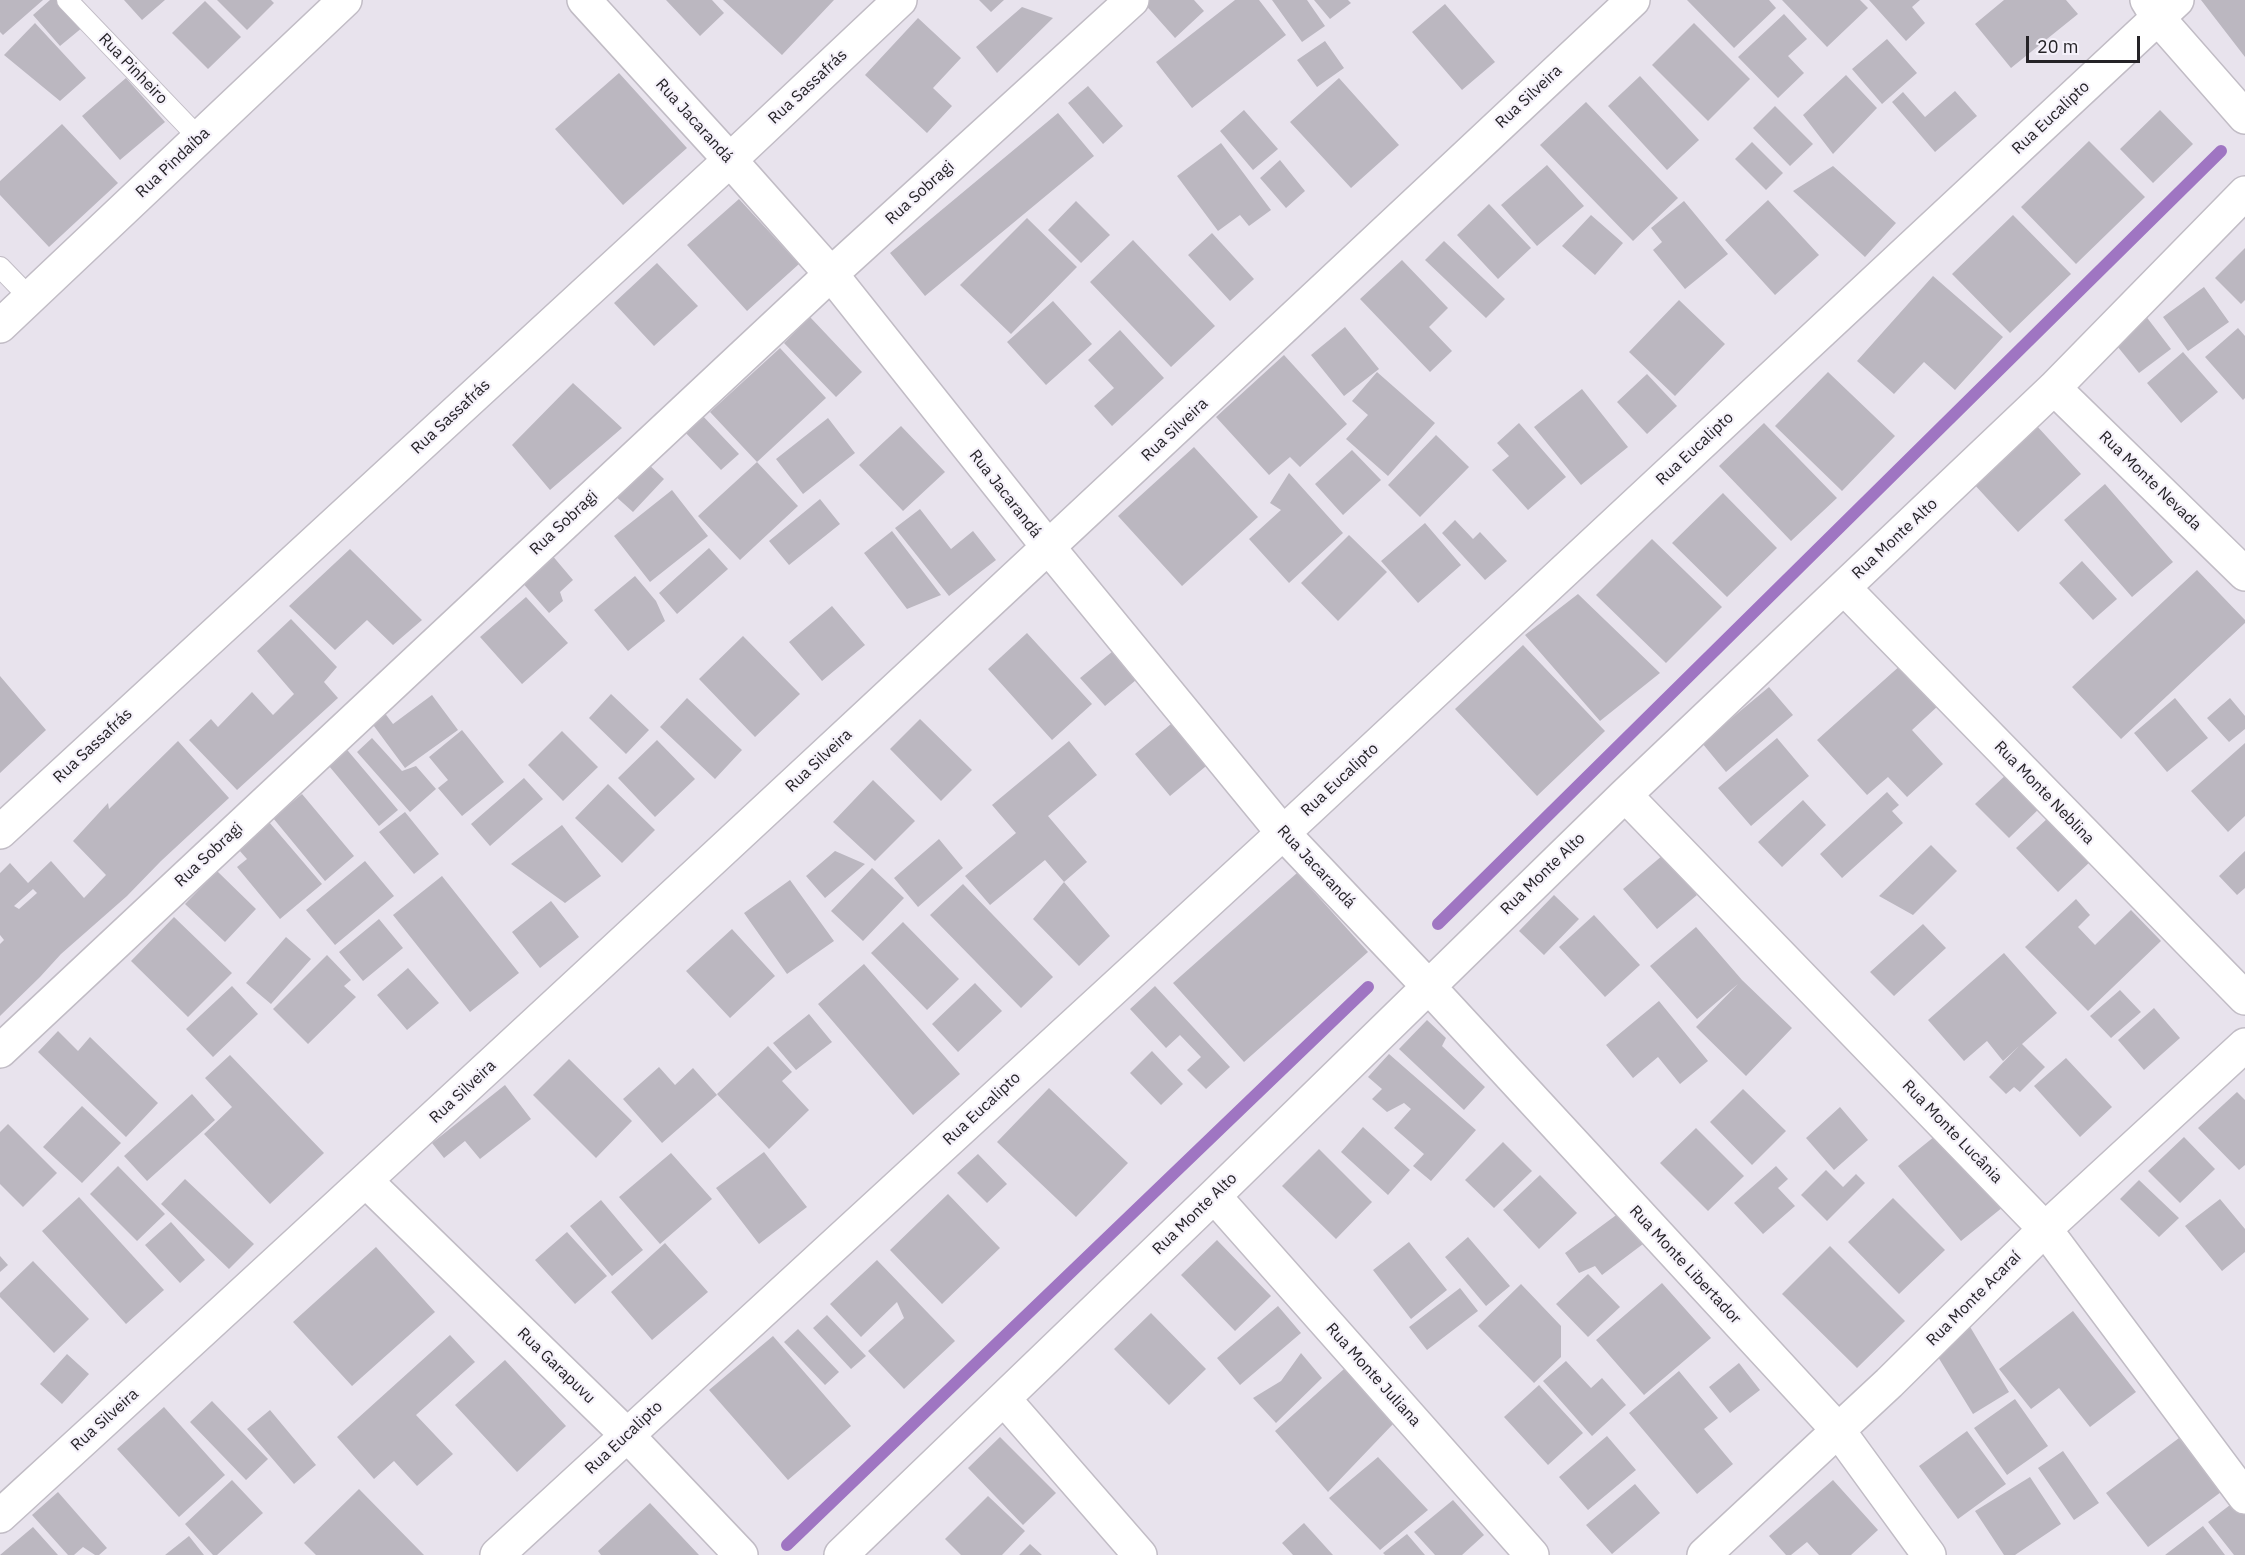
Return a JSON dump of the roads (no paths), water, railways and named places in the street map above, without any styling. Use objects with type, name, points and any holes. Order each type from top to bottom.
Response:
[{"type":"street","name":"Rua Pindaíba","points":[[0,326],[345,0]]},
{"type":"street","name":"Rua Jacarandá","points":[[584,0],[831,274],[1048,548],[1283,833],[1428,986]]},
{"type":"street","name":"Rua Sassafrás","points":[[0,832],[730,160],[900,0]]},
{"type":"street","name":"Rua Sobragi","points":[[0,1051],[831,274],[1132,0]]},
{"type":"street","name":"Rua Silveira","points":[[0,1516],[366,1181],[1048,548],[1633,0]]},
{"type":"street","points":[[2161,6],[2245,117]]},
{"type":"street","name":"Rua Eucalipto","points":[[497,1555],[1283,833],[2161,6]]},
{"type":"street","name":"Rua Monte Alto","points":[[841,1555],[1214,1196],[1625,795],[2054,388],[2245,194]]},
{"type":"street","name":"Rua Monte Nevada","points":[[2054,388],[2245,574]]},
{"type":"street","name":"Rua Monte Neblina","points":[[1844,588],[2245,998]]},
{"type":"street","name":"Rua Monte Lucânia","points":[[1625,795],[2045,1229],[2245,1497]]},
{"type":"street","name":"Rua Monte Libertador","points":[[1428,986],[1838,1430],[1929,1555]]},
{"type":"street","name":"Rua Monte Acaraí","points":[[1704,1555],[1890,1383],[2045,1229],[2245,1045]]},
{"type":"street","name":"Rua Garapuvu","points":[[366,1181],[627,1435],[741,1555]]},
{"type":"street","name":"Rua Monte Juliana","points":[[1214,1196],[1532,1555]]},
{"type":"street","points":[[1004,1399],[1140,1555]]},
{"type":"lane","name":"Rua Pinheiro","points":[[67,0],[199,138]]},
{"type":"lane","points":[[0,267],[30,298]]},
{"type":"waterway","points":[[1438,924],[2221,151]]},
{"type":"waterway","points":[[787,1545],[1368,987]]}]
